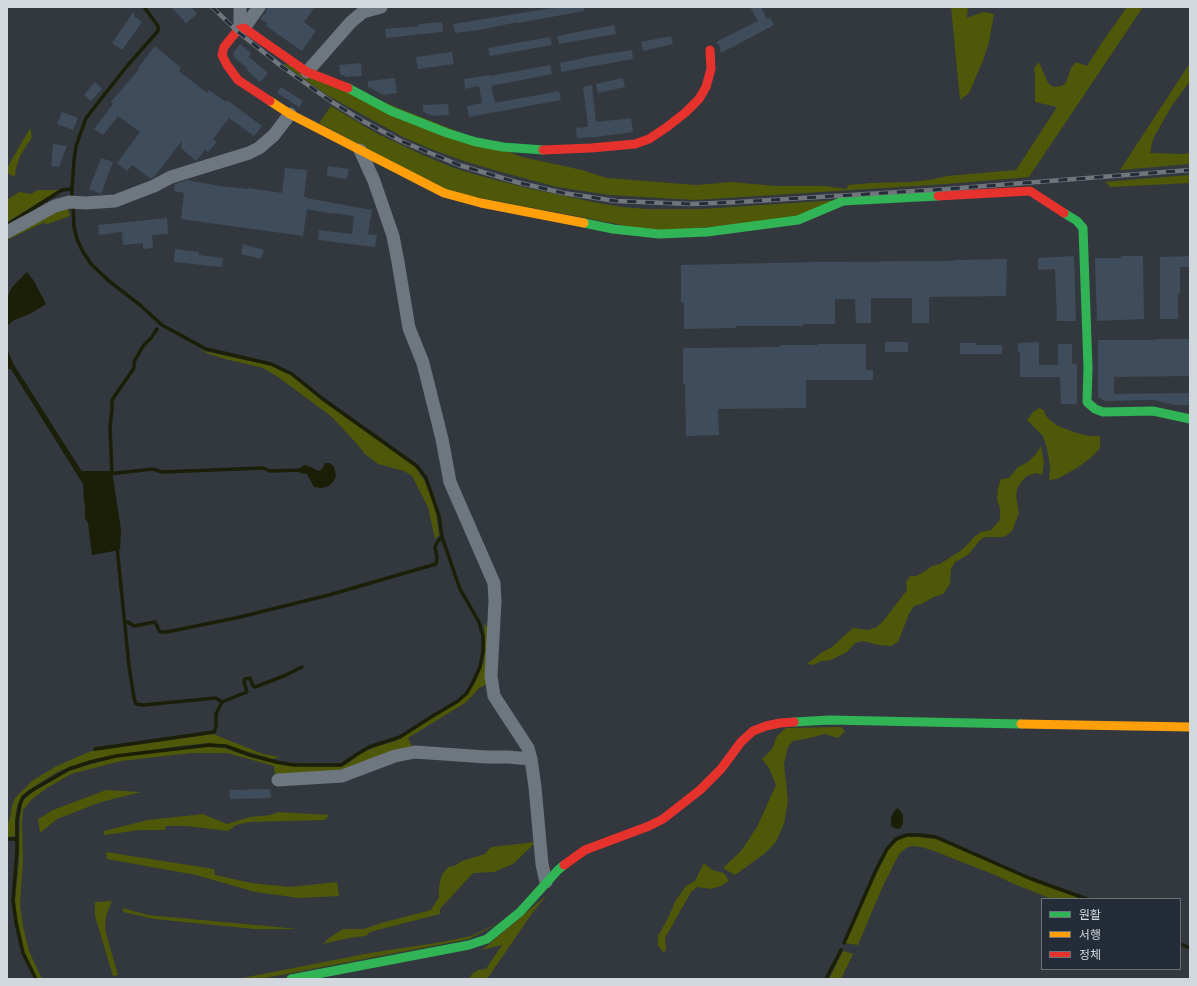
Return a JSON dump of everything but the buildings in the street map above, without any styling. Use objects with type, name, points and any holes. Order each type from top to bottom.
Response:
[{"type":"street","points":[[240,7],[242,29]]},
{"type":"street","points":[[259,7],[242,29],[224,46],[222,55],[226,65],[238,80],[290,114],[444,193],[481,203],[613,229],[659,234],[707,232],[798,220],[843,201],[1030,191],[1077,221],[1083,228],[1088,368],[1087,402],[1095,409],[1103,412],[1153,411],[1190,419]]},
{"type":"street","points":[[307,72],[351,22],[363,12],[381,7]]},
{"type":"street","points":[[242,29],[307,72],[349,88],[391,111],[447,133],[476,142],[503,147],[539,150],[591,148],[635,144],[649,139],[686,112],[699,99],[706,87],[711,69],[710,50]]},
{"type":"street","points":[[7,232],[55,206],[69,202],[86,203],[116,201],[154,186],[171,177],[250,153],[259,148],[274,135],[290,114]]},
{"type":"street","points":[[360,150],[374,181],[393,236],[408,328],[423,362],[442,439],[450,482],[494,583],[495,601],[491,676],[494,696],[528,748],[535,787],[542,864],[546,882]]},
{"type":"street","points":[[291,979],[469,945],[486,939],[520,912],[558,870],[585,850],[649,826],[677,810],[721,769],[741,742],[753,731],[766,726],[780,723],[830,720],[1190,727]]},
{"type":"street","points":[[278,780],[342,776],[395,756],[415,752],[531,759]]},
{"type":"green space","points":[[951,7],[968,7],[967,18],[983,12],[994,14],[989,42],[984,58],[969,93],[960,100]]},
{"type":"green space","points":[[1127,7],[1143,7],[1029,177],[947,184],[695,200],[610,195],[557,187],[464,161],[405,138],[327,95],[283,64],[290,65],[522,157],[582,170],[607,178],[696,185],[732,182],[775,186],[825,186],[847,189],[848,185],[910,182],[947,176],[1016,170],[1057,107],[1035,102],[1034,68],[1039,62],[1048,83],[1053,87],[1061,86],[1066,83],[1071,68],[1076,62],[1087,66]]},
{"type":"green space","points":[[1190,63],[1190,81],[1171,107],[1153,139],[1150,153],[1190,153],[1190,164],[1120,170]]},
{"type":"green space","points":[[331,106],[376,133],[454,168],[527,188],[603,204],[647,209],[702,209],[838,200],[797,218],[658,232],[445,191],[319,123]]},
{"type":"green space","points":[[30,128],[32,137],[20,156],[15,177],[7,173],[7,168]]},
{"type":"green space","points":[[1190,175],[1190,183],[1111,187],[1105,182],[1127,180]]},
{"type":"green space","points":[[38,190],[59,190],[7,222],[8,199],[19,192],[31,194]]},
{"type":"green space","points":[[64,208],[68,209],[70,216],[47,224],[43,223],[7,240],[7,234]]},
{"type":"green space","points":[[199,350],[269,365],[289,374],[320,399],[415,467],[424,480],[432,499],[439,535],[435,539],[428,507],[412,476],[404,471],[378,464],[364,453],[332,417],[278,377],[263,368],[225,359]]},
{"type":"green space","points":[[1039,408],[1044,410],[1046,416],[1058,426],[1089,436],[1100,436],[1100,448],[1093,456],[1077,468],[1057,479],[1049,480],[1049,459],[1043,436],[1027,420],[1033,412]]},
{"type":"green space","points":[[1041,446],[1044,462],[1042,475],[1036,473],[1027,476],[1017,489],[1016,496],[1019,513],[1012,531],[1004,537],[985,537],[980,540],[968,555],[955,562],[951,569],[950,584],[943,594],[914,606],[909,614],[898,642],[891,646],[863,641],[855,643],[847,652],[831,660],[821,661],[814,665],[807,664],[821,653],[832,647],[853,628],[868,630],[877,627],[907,590],[906,582],[910,576],[916,576],[932,566],[940,564],[963,549],[981,532],[991,530],[1000,520],[1000,509],[997,499],[1001,479],[1009,478],[1018,467],[1028,462],[1036,454]]},
{"type":"green space","points":[[484,624],[491,629],[487,684],[479,688],[465,703],[408,738],[414,750],[342,772],[275,776],[274,766],[227,753],[191,753],[121,761],[71,774],[47,788],[31,800],[23,810],[23,859],[20,905],[29,951],[42,979],[37,979],[24,951],[17,920],[15,900],[19,861],[20,816],[23,801],[31,793],[71,770],[117,757],[182,749],[208,747],[224,748],[250,757],[279,764],[341,767],[362,753],[378,746],[396,741],[458,702],[467,694],[474,685],[484,661]]},
{"type":"green space","points":[[841,727],[845,731],[838,738],[825,734],[793,741],[788,747],[784,764],[788,801],[784,824],[776,842],[764,854],[735,875],[723,868],[741,851],[757,827],[776,785],[769,768],[762,759],[772,749],[777,736],[786,728]]},
{"type":"green space","points":[[213,734],[263,754],[280,757],[272,759],[225,745],[208,743],[114,755],[89,761],[57,772],[27,791],[21,797],[17,806],[15,836],[7,837],[7,827],[15,798],[32,781],[55,767],[92,751]]},
{"type":"green space","points":[[106,790],[141,792],[101,802],[57,819],[40,833],[38,819],[53,810]]},
{"type":"green space","points":[[278,812],[329,815],[325,820],[250,822],[236,825],[228,831],[187,826],[166,826],[165,830],[140,830],[104,835],[104,831],[148,820],[203,814],[227,824],[250,817],[271,815]]},
{"type":"green space","points":[[908,836],[936,839],[1028,879],[1078,898],[1050,898],[934,851],[922,847],[912,846],[906,848],[899,854],[882,888],[858,945],[845,943],[888,850],[900,839]]},
{"type":"green space","points":[[536,842],[513,864],[494,872],[473,873],[440,909],[440,914],[370,932],[366,936],[323,944],[343,929],[364,929],[431,910],[439,897],[439,886],[442,875],[448,867],[485,854],[491,847]]},
{"type":"green space","points":[[106,852],[214,869],[215,875],[252,883],[290,887],[337,882],[339,896],[300,898],[255,892],[196,875],[107,859]]},
{"type":"green space","points":[[704,863],[712,870],[724,873],[729,881],[721,886],[711,889],[697,887],[691,892],[665,938],[666,949],[664,953],[658,946],[658,936],[676,900],[686,886],[695,881]]},
{"type":"green space","points":[[547,895],[533,912],[487,979],[469,979],[472,974],[478,970],[486,969],[502,945],[482,950]]},
{"type":"green space","points":[[112,901],[106,916],[105,930],[118,975],[113,976],[95,916],[95,902]]},
{"type":"green space","points":[[123,908],[148,915],[299,929],[254,929],[154,919],[123,912]]},
{"type":"green space","points":[[503,921],[469,939],[260,979],[237,979],[370,953],[471,936]]},
{"type":"green space","points":[[843,951],[853,954],[841,979],[829,979]]},
{"type":"shaded area","points":[[27,272],[34,281],[46,304],[30,314],[14,320],[7,326],[7,298],[12,287]]},
{"type":"shaded area","points":[[7,349],[14,365],[81,470],[112,471],[121,530],[120,550],[92,555],[88,523],[85,518],[83,484],[11,369],[7,369]]},
{"type":"shaded area","points":[[325,463],[330,463],[334,467],[336,475],[334,481],[329,486],[322,488],[314,487],[307,474],[300,473],[298,469],[305,465],[318,471],[322,469]]},
{"type":"shaded area","points":[[898,808],[903,815],[903,822],[901,828],[897,829],[891,826],[891,818],[894,811]]},
{"type":"waterway","points":[[72,199],[76,146],[86,118],[127,66],[158,31],[158,26],[144,7]]},
{"type":"waterway","points":[[7,225],[62,190],[72,189]]},
{"type":"waterway","points":[[36,979],[23,953],[13,900],[17,851],[17,820],[23,797],[69,769],[90,762],[116,756],[209,745],[226,746],[250,755],[294,765],[341,765],[369,747],[400,737],[458,701],[467,693],[475,678],[480,667],[483,651],[483,636],[479,622],[460,589],[442,537],[439,516],[426,478],[417,466],[323,399],[292,374],[271,364],[206,349],[162,325],[91,264],[77,239],[74,227],[73,206]]},
{"type":"waterway","points":[[112,473],[110,428],[112,400],[134,368],[134,362],[143,346],[157,329]]},
{"type":"waterway","points":[[108,474],[153,469],[162,472],[263,468],[270,471],[303,470]]},
{"type":"waterway","points":[[125,623],[128,622],[134,626],[155,622],[160,632],[167,632],[240,617],[329,595],[436,564],[437,557],[435,547],[442,537]]},
{"type":"waterway","points":[[95,749],[214,732],[216,727],[216,714],[222,702],[216,698],[143,705],[136,704],[129,666],[117,547]]},
{"type":"waterway","points":[[222,702],[247,692],[244,682],[245,679],[250,678],[253,686],[255,687],[284,676],[302,667]]},
{"type":"waterway","points":[[844,943],[876,870],[887,849],[896,839],[907,835],[936,837],[1029,878],[1084,898]]},
{"type":"waterway","points":[[7,839],[17,839]]},
{"type":"waterway","points":[[1181,944],[1190,948]]},
{"type":"waterway","points":[[826,979],[841,950]]},
{"type":"railway","points":[[212,7],[237,31],[281,66],[332,102],[361,120],[401,141],[459,165],[516,182],[563,193],[616,201],[691,204],[947,189],[1190,170]]},
{"type":"traffic: fast","points":[[348,88],[391,111],[447,133],[476,142],[503,147],[543,150]]},
{"type":"traffic: fast","points":[[584,223],[613,229],[659,234],[707,232],[798,220],[843,201],[938,196]]},
{"type":"traffic: fast","points":[[1064,213],[1077,221],[1083,228],[1088,368],[1087,402],[1095,409],[1103,412],[1153,411],[1190,419]]},
{"type":"traffic: fast","points":[[794,722],[830,720],[1021,724]]},
{"type":"traffic: fast","points":[[291,979],[469,945],[487,939],[520,912],[564,865]]},
{"type":"traffic: slow","points":[[270,101],[290,114],[444,193],[481,203],[584,223]]},
{"type":"traffic: slow","points":[[1021,724],[1190,727]]},
{"type":"traffic: jam","points":[[270,101],[238,80],[222,55],[224,47],[240,29],[244,28],[307,72],[348,88]]},
{"type":"traffic: jam","points":[[543,150],[635,144],[649,139],[686,112],[699,99],[706,87],[711,69],[710,50]]},
{"type":"traffic: jam","points":[[938,196],[1030,191],[1064,213]]},
{"type":"traffic: jam","points":[[564,865],[585,850],[649,826],[663,819],[700,790],[721,769],[741,742],[753,731],[766,726],[794,722]]}]
